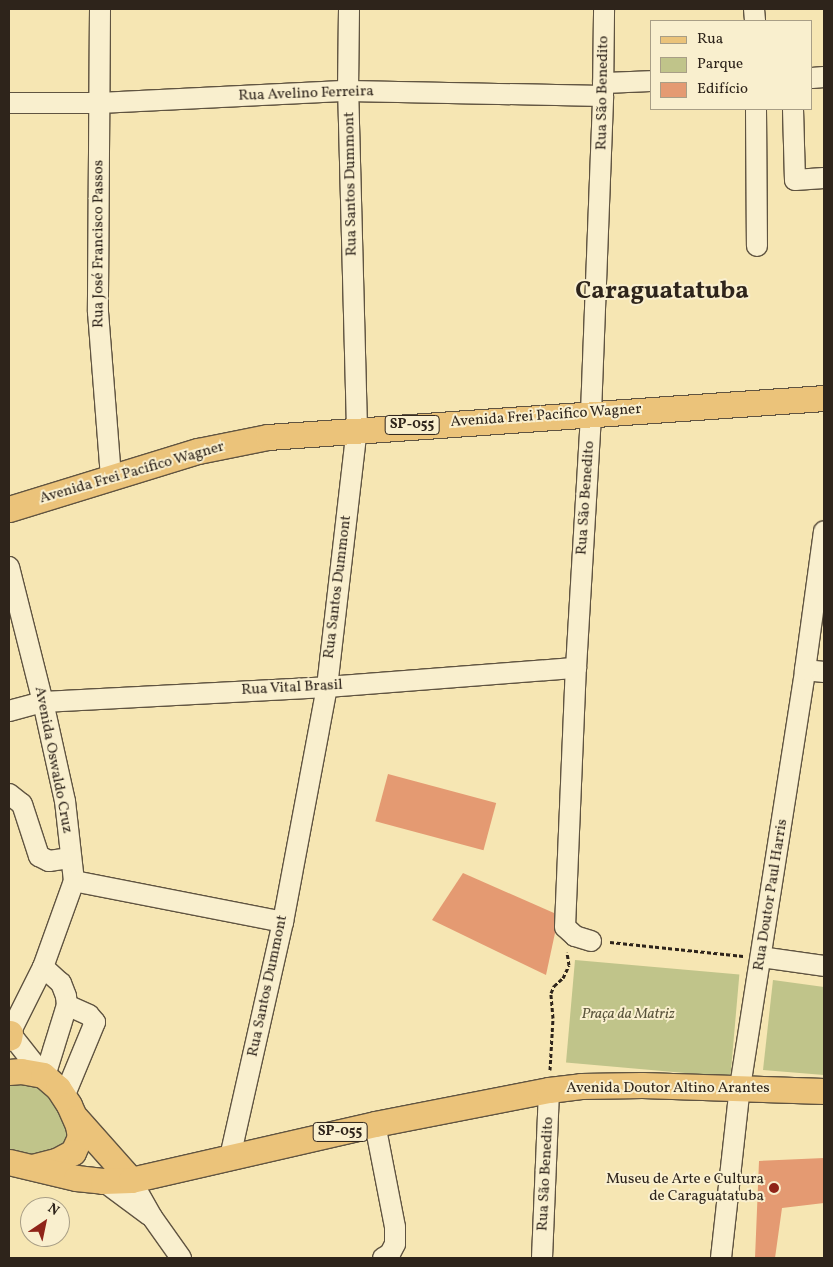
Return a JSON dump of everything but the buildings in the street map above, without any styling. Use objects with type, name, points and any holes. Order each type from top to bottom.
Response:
[{"type":"main road","name":"Avenida Frei Pacifico Wagner","points":[[9,509],[198,451],[268,437],[357,429],[824,398]]},
{"type":"main road","points":[[9,1072],[21,1071],[44,1075],[131,1180]]},
{"type":"main road","name":"Avenida Doutor Altino Arantes","points":[[131,1180],[375,1124],[550,1090],[581,1086],[740,1086],[824,1091]]},
{"type":"main road","name":"SP-055","points":[[18,1165],[56,1161],[73,1152],[80,1136],[70,1108]]},
{"type":"main road","name":"SP-055","points":[[18,1165],[103,1181],[131,1180]]},
{"type":"street","name":"Rua José Francisco Passos","points":[[100,9],[98,312],[111,478]]},
{"type":"street","name":"Rua Santos Dummont","points":[[230,1156],[283,922],[327,687],[357,429],[348,91],[349,9]]},
{"type":"street","name":"Rua São Benedito","points":[[565,927],[576,668],[591,413],[603,89],[604,9]]},
{"type":"street","name":"Rua Avelino Ferreira","points":[[9,103],[99,103],[348,91],[603,89],[650,81]]},
{"type":"street","points":[[756,110],[757,246]]},
{"type":"street","points":[[793,110],[795,180],[824,178]]},
{"type":"street","name":"Rua Doutor Paul Harris","points":[[721,1258],[740,1086],[761,957],[815,671],[824,531]]},
{"type":"street","name":"Avenida Oswaldo Cruz","points":[[9,566],[43,702],[65,801],[74,881],[43,967],[9,1034]]},
{"type":"street","name":"Rua Vital Brasil","points":[[9,711],[43,702],[327,687],[576,668]]},
{"type":"street","points":[[9,794],[22,804],[39,856],[49,861],[71,858]]},
{"type":"street","points":[[74,881],[283,922]]},
{"type":"street","points":[[565,927],[575,936],[591,941]]},
{"type":"street","points":[[761,957],[824,966]]},
{"type":"street","points":[[43,967],[65,988],[67,1006],[44,1075]]},
{"type":"street","points":[[67,1006],[89,1015],[95,1022],[70,1108]]},
{"type":"street","points":[[9,1034],[44,1075]]},
{"type":"street","name":"Rua São Benedito","points":[[542,1258],[550,1090]]},
{"type":"street","points":[[375,1124],[395,1227],[395,1244],[390,1254],[383,1258]]},
{"type":"street","points":[[131,1180],[152,1217],[181,1258]]},
{"type":"street","points":[[103,1181],[152,1217]]},
{"type":"path","points":[[550,1090],[553,1018],[550,993],[554,986],[563,978],[569,965],[565,927]]},
{"type":"path","points":[[591,941],[761,957]]},
{"type":"green space","name":"Praça da Matriz","points":[[575,960],[739,974],[730,1077],[566,1063]]},
{"type":"green space","points":[[773,980],[824,987],[824,1075],[763,1070]]},
{"type":"green space","points":[[9,1083],[40,1083],[68,1115],[68,1148],[39,1156],[20,1154],[9,1149]]},
{"type":"place","name":"Museu de Arte e Cultura de Caraguatatuba","points":[[774,1188]]},
{"type":"district","name":"Caraguatatuba","points":[[662,292]]}]
